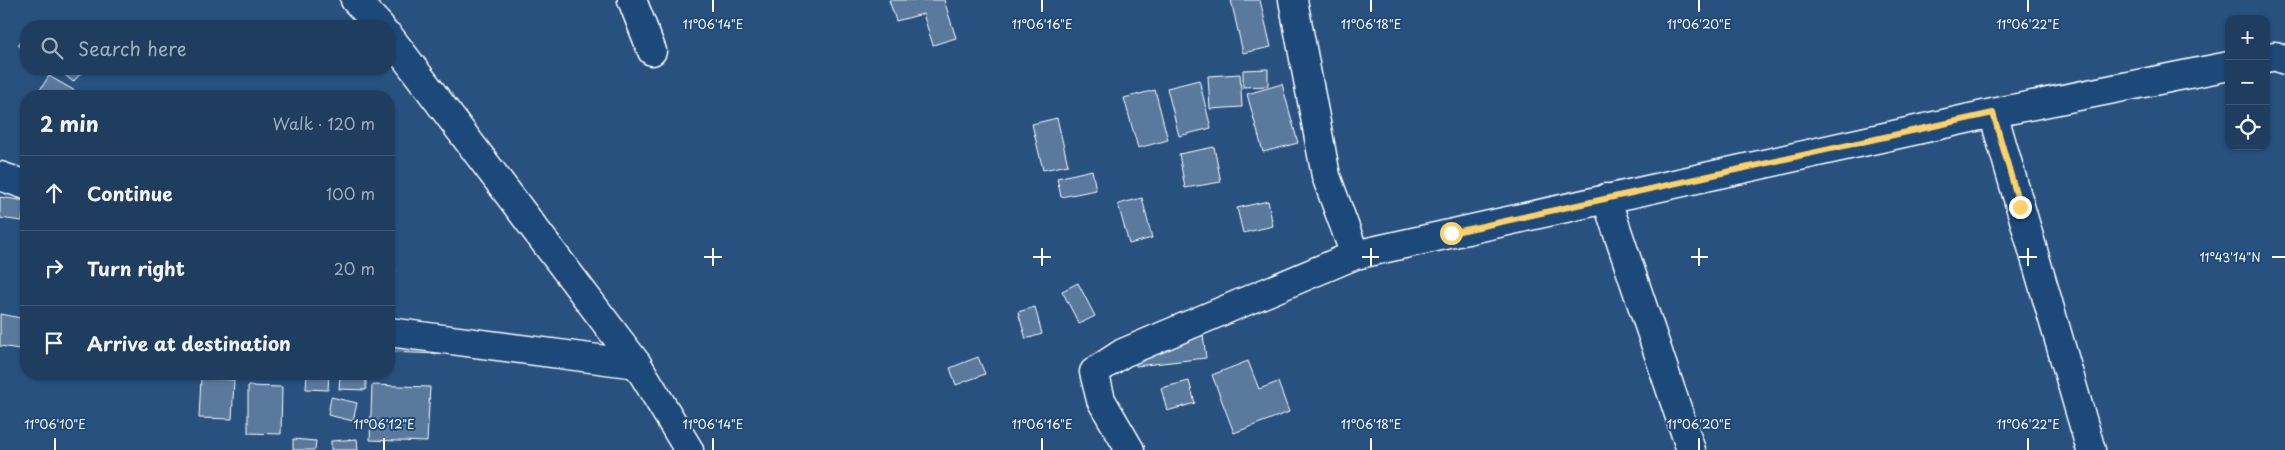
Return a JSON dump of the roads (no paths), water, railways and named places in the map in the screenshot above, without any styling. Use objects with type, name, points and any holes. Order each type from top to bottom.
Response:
[{"type":"street","points":[[355,0],[374,20]]},
{"type":"street","points":[[632,0],[652,52]]},
{"type":"street","points":[[1293,0],[1326,176],[1355,255]]},
{"type":"street","points":[[395,44],[637,364],[689,450]]},
{"type":"street","points":[[2270,57],[2276,56],[2285,60]]},
{"type":"street","points":[[1130,450],[1101,400],[1094,372],[1123,353],[1355,255],[1993,113],[2225,67]]},
{"type":"street","points":[[1993,113],[2092,450]]},
{"type":"street","points":[[0,176],[20,183]]},
{"type":"street","points":[[1606,198],[1691,450]]},
{"type":"street","points":[[395,333],[637,364]]}]
